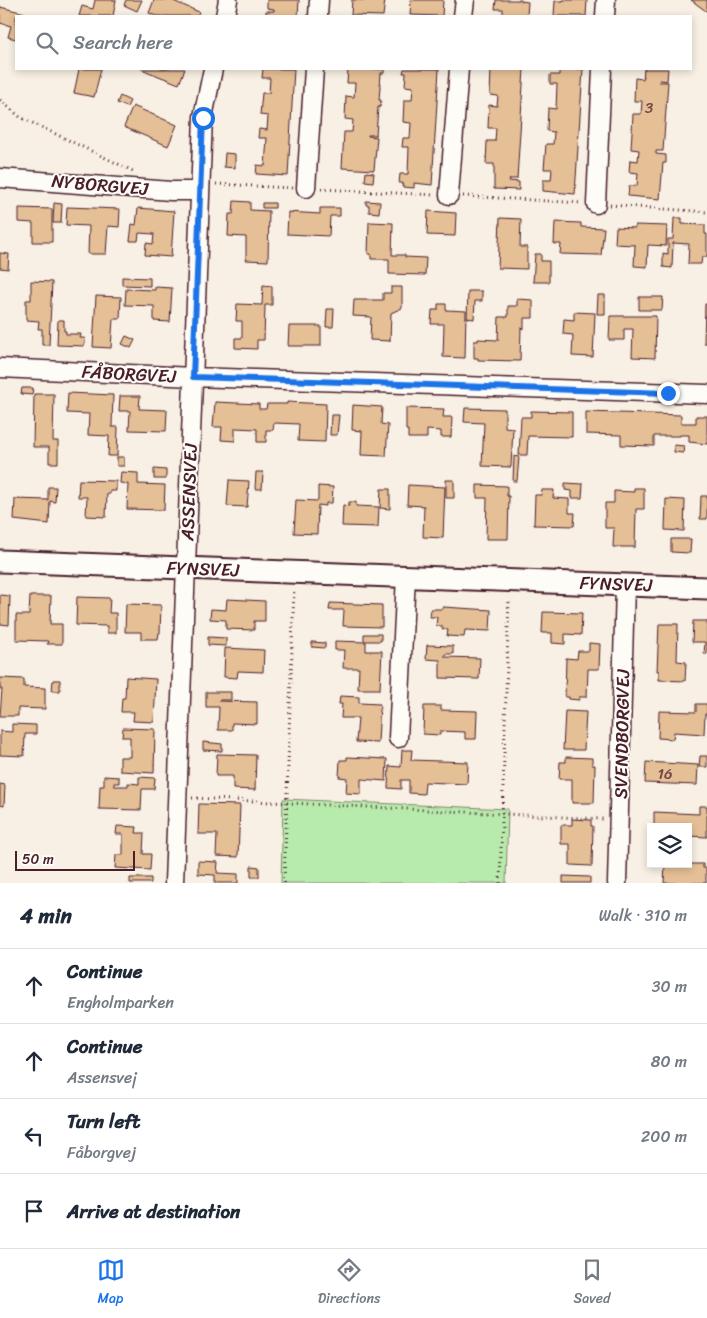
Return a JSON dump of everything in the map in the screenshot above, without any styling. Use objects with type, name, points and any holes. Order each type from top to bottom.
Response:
[{"type":"street","points":[[224,15],[228,0]]},
{"type":"street","points":[[318,15],[319,0]]},
{"type":"street","points":[[463,15],[464,0]]},
{"type":"street","points":[[605,15],[606,0]]},
{"type":"street","name":"ASSENSVEJ","points":[[174,883],[203,118],[213,70]]},
{"type":"street","points":[[306,188],[314,70]]},
{"type":"street","points":[[449,195],[459,70]]},
{"type":"street","points":[[596,204],[602,70]]},
{"type":"street","name":"NYBORGVEJ","points":[[0,178],[171,191],[200,191]]},
{"type":"street","name":"FÅBORGVEJ","points":[[0,368],[193,377],[707,394]]},
{"type":"street","name":"FYNSVEJ","points":[[0,561],[707,588]]},
{"type":"street","points":[[398,738],[406,576]]},
{"type":"street","name":"SVENDBORGVEJ","points":[[617,883],[625,585]]},
{"type":"path","points":[[0,100],[20,118],[111,159],[137,173]]},
{"type":"path","points":[[284,883],[294,572]]},
{"type":"path","points":[[500,883],[510,580]]},
{"type":"path","points":[[177,797],[620,820]]},
{"type":"green space","points":[[283,799],[508,809],[506,883],[281,883]]},
{"type":"building","points":[[95,0],[116,0],[113,15],[79,15],[82,6],[93,9]]},
{"type":"building","points":[[126,0],[142,0],[137,11],[124,5]]},
{"type":"building","points":[[154,0],[171,0],[199,12],[198,15],[154,15],[149,13]]},
{"type":"building","points":[[267,0],[299,0],[298,15],[266,15],[266,11],[274,11],[274,9],[267,8]]},
{"type":"building","points":[[352,0],[385,0],[383,15],[351,15]]},
{"type":"building","points":[[411,0],[443,0],[442,15],[410,15]]},
{"type":"building","points":[[496,0],[521,0],[528,2],[527,15],[503,15],[503,9],[495,9]]},
{"type":"building","points":[[587,0],[586,15],[554,15],[555,1]]},
{"type":"building","points":[[691,0],[707,0],[707,10],[706,11]]},
{"type":"building","points":[[0,7],[25,13],[24,15],[15,15],[15,39],[8,37],[11,26],[0,23]]},
{"type":"building","points":[[79,70],[101,70],[94,97],[74,93]]},
{"type":"building","points":[[144,70],[185,70],[179,84]]},
{"type":"building","points":[[263,70],[294,70],[288,176],[256,174],[257,165],[265,166],[267,138],[258,138],[259,129],[267,130],[268,116],[260,115],[262,93],[269,93],[270,78],[262,78]]},
{"type":"building","points":[[348,70],[384,70],[384,73],[381,73],[379,100],[381,100],[380,107],[378,107],[376,135],[368,135],[377,137],[374,170],[342,168],[344,132],[352,132],[353,120],[345,119],[346,96],[354,97],[355,83],[347,83]]},
{"type":"building","points":[[404,70],[439,70],[432,185],[414,183],[414,188],[402,187],[403,183],[399,183],[400,174],[408,174],[409,147],[402,147],[403,138],[410,138],[411,123],[403,122],[404,100],[412,100],[413,87],[405,86],[406,73],[403,73]]},
{"type":"building","points":[[491,70],[524,70],[517,179],[510,179],[509,181],[519,182],[519,190],[494,189],[494,164],[486,164],[487,141],[495,141],[496,128],[488,128],[489,105],[497,106],[498,96],[490,95]]},
{"type":"building","points":[[559,70],[583,70],[575,194],[543,191],[543,180],[551,180],[552,169],[544,169],[546,144],[553,144],[554,132],[547,131],[548,108],[556,109],[557,84],[550,84],[550,75],[559,75]]},
{"type":"building","points":[[644,70],[668,70],[667,81],[660,80],[659,82],[668,82],[663,151],[656,151],[656,154],[666,155],[666,163],[663,163],[660,199],[628,196],[629,186],[637,186],[638,173],[629,172],[630,160],[638,161],[639,150],[631,149],[633,114],[641,114],[642,101],[634,101],[635,78],[643,79]]},
{"type":"building","points":[[120,96],[130,101],[127,107],[117,103]]},
{"type":"building","points":[[133,106],[177,125],[168,146],[124,127]]},
{"type":"building","points":[[225,153],[235,154],[235,168],[224,167]]},
{"type":"building","points":[[366,172],[374,173],[373,182],[365,181]]},
{"type":"building","points":[[234,201],[250,202],[250,210],[269,211],[268,261],[246,260],[246,237],[228,236],[229,214],[233,214]]},
{"type":"building","points":[[366,201],[380,202],[379,213],[369,212],[369,205],[366,205]]},
{"type":"building","points":[[54,203],[62,204],[61,223],[53,223]]},
{"type":"building","points":[[262,203],[275,203],[275,208],[262,208]]},
{"type":"building","points":[[67,207],[120,209],[119,227],[108,226],[106,254],[88,254],[89,226],[66,225]]},
{"type":"building","points":[[19,208],[52,209],[52,242],[33,242],[33,223],[19,222]]},
{"type":"building","points":[[138,208],[174,211],[171,257],[145,255],[146,243],[153,244],[154,234],[139,233],[138,241],[130,241],[132,224],[136,225]]},
{"type":"building","points":[[320,208],[340,208],[340,216],[330,216],[329,236],[287,234],[288,212],[320,214]]},
{"type":"building","points":[[428,211],[456,213],[455,236],[427,235]]},
{"type":"building","points":[[500,218],[521,219],[520,247],[527,247],[527,269],[498,268]]},
{"type":"building","points":[[674,218],[682,218],[682,224],[705,225],[707,257],[702,257],[701,264],[688,264],[689,244],[673,243],[672,268],[663,267],[663,253],[668,254],[668,239],[673,239]]},
{"type":"building","points":[[369,222],[393,223],[392,255],[426,258],[425,275],[389,274],[389,259],[371,259],[371,254],[368,254]]},
{"type":"building","points":[[555,222],[581,223],[581,227],[604,228],[601,255],[560,254],[561,244],[554,244]]},
{"type":"building","points":[[635,225],[667,226],[666,246],[648,245],[647,267],[634,266],[635,245],[615,244],[616,227],[635,228]]},
{"type":"building","points":[[0,253],[9,254],[8,269],[0,268]]},
{"type":"building","points":[[535,254],[541,254],[541,261],[549,261],[549,282],[533,282]]},
{"type":"building","points":[[122,277],[150,278],[150,286],[122,285]]},
{"type":"building","points":[[31,281],[52,282],[49,345],[42,345],[42,329],[38,329],[39,321],[26,320],[26,300],[31,300]]},
{"type":"building","points":[[263,285],[272,286],[272,305],[265,305],[264,340],[257,340],[257,349],[235,348],[235,338],[242,338],[242,321],[236,321],[237,304],[262,305]]},
{"type":"building","points":[[155,287],[172,288],[170,322],[154,321],[154,306],[125,305],[126,289],[155,290]]},
{"type":"building","points":[[391,287],[402,287],[402,308],[391,313],[390,341],[370,340],[371,317],[353,316],[354,300],[383,300],[383,293],[391,293]]},
{"type":"building","points":[[468,291],[482,291],[482,301],[475,301],[474,319],[467,318]]},
{"type":"building","points":[[598,295],[605,295],[605,314],[597,314]]},
{"type":"building","points":[[96,296],[121,297],[120,319],[113,319],[111,348],[93,347]]},
{"type":"building","points":[[639,297],[663,297],[662,310],[639,310]]},
{"type":"building","points":[[517,299],[533,300],[533,318],[524,318],[524,329],[521,328],[520,361],[478,360],[478,358],[474,358],[474,341],[478,341],[478,339],[498,340],[499,317],[508,317],[508,306],[517,306]]},
{"type":"building","points":[[438,304],[446,304],[446,310],[466,311],[465,358],[443,357],[444,324],[431,324],[432,310],[438,310]]},
{"type":"building","points":[[705,304],[707,304],[707,343],[704,343]]},
{"type":"building","points":[[327,309],[334,309],[333,327],[326,327]]},
{"type":"building","points":[[574,312],[595,313],[593,357],[572,356],[573,335],[563,334],[564,319],[574,320]]},
{"type":"building","points":[[610,316],[656,316],[655,358],[632,357],[633,329],[624,329],[624,340],[609,340]]},
{"type":"building","points":[[58,320],[64,320],[64,331],[66,331],[66,334],[81,334],[80,338],[85,338],[84,346],[57,345]]},
{"type":"building","points":[[289,326],[321,326],[321,346],[288,346]]},
{"type":"building","points":[[126,336],[135,340],[131,348],[122,344]]},
{"type":"building","points":[[22,388],[33,388],[32,395],[21,394]]},
{"type":"building","points":[[68,393],[113,395],[112,427],[118,427],[117,456],[108,456],[109,436],[88,435],[89,414],[67,413]]},
{"type":"building","points":[[34,394],[54,394],[53,441],[58,441],[58,463],[49,463],[49,447],[33,447]]},
{"type":"building","points":[[120,396],[140,396],[139,409],[167,410],[166,431],[129,430],[130,411],[119,411]]},
{"type":"building","points":[[215,402],[259,404],[259,409],[266,409],[267,404],[287,404],[287,402],[326,404],[325,442],[298,441],[299,424],[274,423],[273,430],[266,430],[266,442],[257,442],[257,429],[235,428],[235,441],[221,440],[222,427],[213,427]]},
{"type":"building","points":[[353,405],[382,407],[381,424],[388,425],[386,456],[361,455],[362,431],[352,430]]},
{"type":"building","points":[[406,408],[444,409],[443,417],[452,417],[451,437],[441,437],[441,431],[427,430],[427,438],[408,438]]},
{"type":"building","points":[[465,408],[505,409],[505,427],[513,428],[511,467],[482,466],[484,423],[464,422]]},
{"type":"building","points":[[531,411],[572,412],[572,437],[528,436],[527,455],[519,455],[521,417],[531,417]]},
{"type":"building","points":[[586,412],[681,415],[681,423],[696,423],[696,416],[707,416],[707,444],[689,442],[689,435],[680,435],[654,436],[654,446],[621,445],[621,435],[586,434]]},
{"type":"building","points":[[331,415],[339,415],[337,435],[330,435]]},
{"type":"building","points":[[674,445],[684,446],[683,453],[674,452]]},
{"type":"building","points":[[514,456],[519,457],[517,481],[513,481]]},
{"type":"building","points":[[117,457],[124,457],[124,466],[117,466]]},
{"type":"building","points":[[154,469],[166,470],[166,479],[154,479]]},
{"type":"building","points":[[121,472],[138,473],[138,484],[165,485],[164,510],[127,509],[128,484],[120,483]]},
{"type":"building","points":[[256,472],[263,472],[262,489],[255,489]]},
{"type":"building","points":[[79,480],[116,481],[116,491],[110,491],[110,494],[107,494],[106,517],[86,516],[87,497],[78,497]]},
{"type":"building","points":[[229,480],[249,481],[247,507],[227,506]]},
{"type":"building","points":[[446,480],[454,480],[454,498],[446,498]]},
{"type":"building","points":[[565,483],[583,484],[582,498],[572,498],[572,491],[565,490]]},
{"type":"building","points":[[408,485],[445,487],[443,538],[423,537],[424,506],[407,505]]},
{"type":"building","points":[[477,485],[507,486],[507,496],[509,496],[508,539],[486,539],[487,498],[477,498]]},
{"type":"building","points":[[318,486],[333,487],[332,503],[326,503],[326,506],[318,505],[317,534],[294,533],[296,500],[318,501]]},
{"type":"building","points":[[48,487],[56,487],[55,502],[50,501],[49,524],[14,520],[15,499],[48,500]]},
{"type":"building","points":[[634,488],[644,488],[644,509],[636,509],[635,547],[613,547],[614,528],[605,528],[605,503],[614,503],[614,491],[634,492]]},
{"type":"building","points":[[381,489],[390,489],[390,509],[380,508]]},
{"type":"building","points":[[542,490],[554,490],[553,498],[569,499],[569,513],[575,513],[574,526],[534,525],[535,495],[541,495]]},
{"type":"building","points":[[701,496],[707,496],[707,519],[700,519]]},
{"type":"building","points":[[666,499],[685,500],[684,531],[665,530]]},
{"type":"building","points":[[349,502],[356,502],[356,506],[379,507],[378,527],[342,526],[343,505],[349,506]]},
{"type":"building","points":[[671,539],[691,539],[690,553],[671,552]]},
{"type":"building","points":[[0,595],[10,596],[9,625],[0,624]]},
{"type":"building","points":[[30,596],[51,596],[50,624],[62,624],[62,644],[47,644],[48,641],[16,640],[16,615],[29,615]]},
{"type":"building","points":[[77,597],[110,598],[109,613],[116,613],[116,633],[107,633],[107,626],[76,625]]},
{"type":"building","points":[[227,599],[265,601],[265,621],[254,621],[254,630],[226,629],[226,620],[210,619],[211,609],[226,610]]},
{"type":"building","points":[[330,603],[382,605],[382,627],[343,626],[344,610],[329,610]]},
{"type":"building","points":[[126,604],[161,605],[158,639],[141,639],[141,632],[125,632]]},
{"type":"building","points":[[443,607],[491,610],[490,631],[465,630],[464,637],[447,636],[448,630],[442,629],[442,626],[436,626],[437,617],[430,617],[431,609],[443,609]]},
{"type":"building","points":[[543,612],[582,613],[581,635],[565,634],[565,644],[552,643],[552,633],[542,633]]},
{"type":"building","points":[[693,621],[707,621],[707,654],[704,654],[705,642],[692,642]]},
{"type":"building","points":[[659,624],[678,624],[677,661],[686,662],[685,681],[659,680],[659,671],[657,671]]},
{"type":"building","points":[[364,634],[381,634],[381,641],[364,641]]},
{"type":"building","points":[[208,637],[226,638],[226,646],[208,645]]},
{"type":"building","points":[[335,641],[366,642],[366,651],[382,651],[380,689],[358,689],[359,668],[343,668],[344,650],[335,650]]},
{"type":"building","points":[[312,642],[325,643],[325,648],[312,647]]},
{"type":"building","points":[[589,643],[600,644],[599,669],[588,669],[587,697],[579,697],[579,700],[569,699],[569,697],[565,697],[566,658],[577,659],[578,651],[589,651]]},
{"type":"building","points":[[427,645],[453,646],[453,654],[445,654],[445,657],[480,658],[479,679],[440,678],[440,660],[426,659]]},
{"type":"building","points":[[225,648],[264,650],[263,672],[238,671],[237,678],[224,677]]},
{"type":"building","points":[[126,677],[156,679],[154,722],[133,721],[134,712],[121,712],[122,698],[125,698]]},
{"type":"building","points":[[0,678],[24,679],[24,687],[45,688],[45,709],[18,708],[18,716],[0,716],[2,689],[0,689]]},
{"type":"building","points":[[53,680],[60,680],[60,691],[52,691]]},
{"type":"building","points":[[206,692],[231,692],[231,700],[219,701],[257,702],[257,724],[232,723],[232,730],[218,730],[219,707],[206,707]]},
{"type":"building","points":[[340,696],[359,697],[359,703],[380,704],[378,743],[356,742],[358,718],[341,718],[342,704],[339,704]]},
{"type":"building","points":[[696,704],[707,704],[704,734],[674,732],[673,739],[658,738],[659,711],[696,712]]},
{"type":"building","points":[[424,706],[441,706],[441,710],[477,711],[476,739],[465,739],[465,732],[440,731],[440,735],[423,734]]},
{"type":"building","points":[[565,711],[586,712],[584,750],[563,750]]},
{"type":"building","points":[[12,724],[36,725],[36,734],[25,734],[24,756],[0,755],[0,731],[12,732]]},
{"type":"building","points":[[123,728],[155,729],[154,773],[120,771],[120,757],[130,757],[130,737],[122,737]]},
{"type":"building","points":[[203,742],[222,744],[222,751],[203,750]]},
{"type":"building","points":[[402,750],[412,750],[411,760],[468,762],[467,784],[425,782],[424,794],[409,793],[409,780],[401,780],[401,789],[388,788],[389,766],[401,767]]},
{"type":"building","points":[[217,754],[256,755],[255,790],[233,789],[233,776],[216,776]]},
{"type":"building","points":[[700,756],[707,756],[707,767],[699,767]]},
{"type":"building","points":[[347,757],[387,759],[386,781],[361,779],[361,794],[346,793],[347,778],[339,777],[340,760],[347,760]]},
{"type":"building","points":[[566,757],[592,758],[592,765],[595,765],[594,803],[572,803],[572,779],[559,779],[560,762],[566,762]]},
{"type":"building","points":[[646,762],[698,765],[697,785],[645,783]]},
{"type":"building","points":[[104,776],[119,777],[119,783],[114,783],[114,786],[128,786],[128,783],[139,784],[139,777],[155,778],[154,789],[142,789],[141,810],[99,809],[100,786],[104,786]]},
{"type":"building","points":[[0,784],[5,785],[4,806],[0,805]]},
{"type":"building","points":[[199,804],[240,805],[238,857],[216,856],[217,834],[198,834]]},
{"type":"building","points":[[699,806],[707,806],[707,837],[692,836],[692,823],[654,823],[654,812],[699,814]]},
{"type":"building","points":[[572,819],[591,820],[591,826],[593,826],[592,866],[570,865],[570,844],[561,844],[561,825],[572,825]]},
{"type":"building","points":[[117,826],[137,827],[136,833],[144,833],[143,854],[151,854],[150,870],[115,868],[116,855],[123,855],[123,834],[116,834]]},
{"type":"building","points":[[198,861],[218,862],[217,873],[238,874],[238,883],[215,883],[215,875],[198,874]]},
{"type":"building","points":[[692,864],[703,864],[703,868],[706,868],[706,883],[664,883],[665,868],[692,868]]},
{"type":"building","points":[[251,866],[259,867],[259,877],[251,877]]},
{"type":"building","points":[[563,876],[590,877],[590,883],[563,883]]},
{"type":"building","points":[[130,878],[151,878],[151,883],[130,883]]},
{"type":"route","points":[[203,118],[193,377],[668,393]]}]
